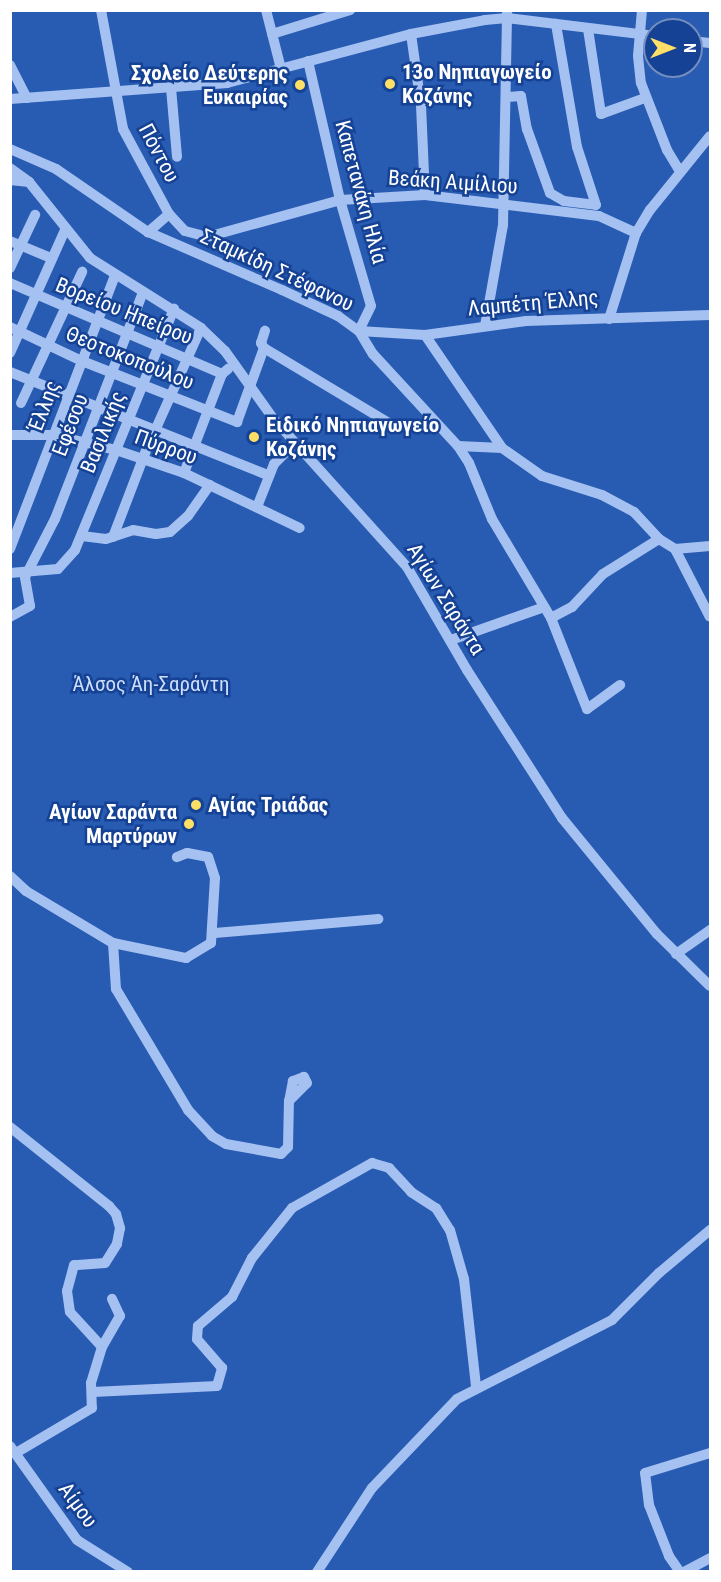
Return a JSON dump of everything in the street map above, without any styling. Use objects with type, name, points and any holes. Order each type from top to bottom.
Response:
[{"type":"street","name":"Πόντου","points":[[101,10],[123,129],[169,214],[148,232]]},
{"type":"street","points":[[266,10],[281,69]]},
{"type":"street","points":[[272,34],[350,10]]},
{"type":"street","points":[[642,10],[638,70],[645,98],[680,172]]},
{"type":"street","points":[[10,99],[227,83],[411,34],[507,14],[588,29],[643,34]]},
{"type":"street","points":[[485,326],[504,204],[507,14]]},
{"type":"street","points":[[507,97],[521,96],[527,129],[549,194],[564,201],[596,205],[577,147],[556,24]]},
{"type":"street","points":[[588,29],[601,114],[645,98]]},
{"type":"street","points":[[411,34],[421,105],[425,195]]},
{"type":"street","name":"Καπετανάκη Ηλία","points":[[308,61],[340,200],[371,306],[359,331]]},
{"type":"street","points":[[10,65],[27,98]]},
{"type":"street","points":[[171,88],[177,157]]},
{"type":"street","name":"Λαμπέτη Έλλης","points":[[359,331],[425,334],[485,326],[609,319],[636,233],[680,172],[711,136]]},
{"type":"street","name":"Σταμκίδη Στέφανου","points":[[10,148],[56,169],[148,232],[338,316],[359,331],[373,354],[458,446],[492,519],[550,618],[586,709],[620,685]]},
{"type":"street","name":"Αγίων Σαράντα","points":[[10,168],[29,182],[64,230],[90,258],[115,276],[174,309],[201,328],[234,365],[250,389],[296,443],[408,567],[562,818],[676,954],[711,986]]},
{"type":"street","points":[[10,180],[29,182]]},
{"type":"street","name":"Βεάκη Αιμίλιου","points":[[169,214],[185,231],[207,237],[340,200],[425,195],[599,216],[636,233]]},
{"type":"street","points":[[10,268],[16,244],[35,215]]},
{"type":"street","points":[[10,353],[15,329],[35,295],[64,230]]},
{"type":"street","points":[[16,244],[51,258]]},
{"type":"street","points":[[21,403],[82,272]]},
{"type":"street","name":"Έλλης","points":[[10,549],[115,276]]},
{"type":"street","name":"Βορείου Ηπείρου","points":[[10,284],[222,374]]},
{"type":"street","name":"Εφέσου","points":[[27,571],[56,519],[143,292]]},
{"type":"street","name":"Βασιλικής","points":[[27,571],[50,571],[66,565],[82,536],[174,309]]},
{"type":"street","points":[[609,319],[711,315]]},
{"type":"street","points":[[113,537],[142,459],[201,328]]},
{"type":"street","name":"Θεοτοκοπούλου","points":[[15,329],[82,361],[237,422],[250,389]]},
{"type":"street","points":[[265,331],[261,343],[264,348],[394,426],[437,424]]},
{"type":"street","points":[[425,334],[502,448],[542,476],[619,502],[634,512],[658,539],[675,549],[711,617]]},
{"type":"street","points":[[250,389],[264,348]]},
{"type":"street","points":[[184,473],[222,374],[234,365]]},
{"type":"street","points":[[10,372],[68,398],[268,475]]},
{"type":"street","name":"Πύρρου","points":[[10,435],[54,435],[116,450],[184,473],[300,528]]},
{"type":"street","points":[[256,507],[268,475],[296,443]]},
{"type":"street","points":[[458,446],[502,448]]},
{"type":"street","points":[[82,536],[113,537],[133,530],[156,534],[170,531],[184,522],[210,485]]},
{"type":"street","points":[[550,618],[572,607],[603,574],[658,539]]},
{"type":"street","points":[[675,549],[711,546]]},
{"type":"street","points":[[10,573],[27,571],[25,580],[30,606],[10,617]]},
{"type":"street","points":[[451,640],[544,607]]},
{"type":"street","points":[[10,876],[26,891],[113,944],[186,958],[202,952],[214,933],[213,864],[196,853],[177,857]]},
{"type":"street","points":[[214,933],[378,919]]},
{"type":"street","points":[[676,954],[711,930]]},
{"type":"street","points":[[113,944],[116,989],[183,1103],[212,1136],[226,1144],[281,1154],[288,1147],[289,1101]]},
{"type":"street","points":[[10,1127],[52,1156],[109,1206],[119,1221],[113,1254],[105,1263],[74,1265],[67,1291],[70,1312],[102,1347]]},
{"type":"street","points":[[93,1392],[217,1386],[222,1368],[197,1339],[198,1326],[232,1297],[252,1258],[292,1208],[372,1163],[389,1168],[411,1192],[436,1208],[450,1230],[464,1278],[476,1386]]},
{"type":"street","points":[[317,1572],[392,1464],[445,1410],[476,1386],[490,1383],[612,1320],[659,1273],[711,1230]]},
{"type":"street","points":[[13,1449],[84,1415],[92,1408],[93,1371],[102,1347],[120,1316],[112,1299]]},
{"type":"street","name":"Αίμου","points":[[13,1449],[77,1540],[128,1572]]},
{"type":"street","points":[[711,1453],[645,1473],[648,1505],[669,1556],[682,1572],[711,1558]]},
{"type":"green space","name":"Άλσος Άη-Σαράντη","points":[[11,11],[710,11],[710,1571],[11,1571]]},
{"type":"place","name":"13ο Νηπιαγωγείο Κοζάνης","points":[[390,84]]},
{"type":"place","name":"Σχολείο Δεύτερης Ευκαιρίας","points":[[300,85]]},
{"type":"place","name":"Ειδικό Νηπιαγωγείο Κοζάνης","points":[[254,437]]},
{"type":"place","name":"Αγίας Τριάδας","points":[[196,805]]},
{"type":"place","name":"Αγίων Σαράντα Μαρτύρων","points":[[189,824]]}]
